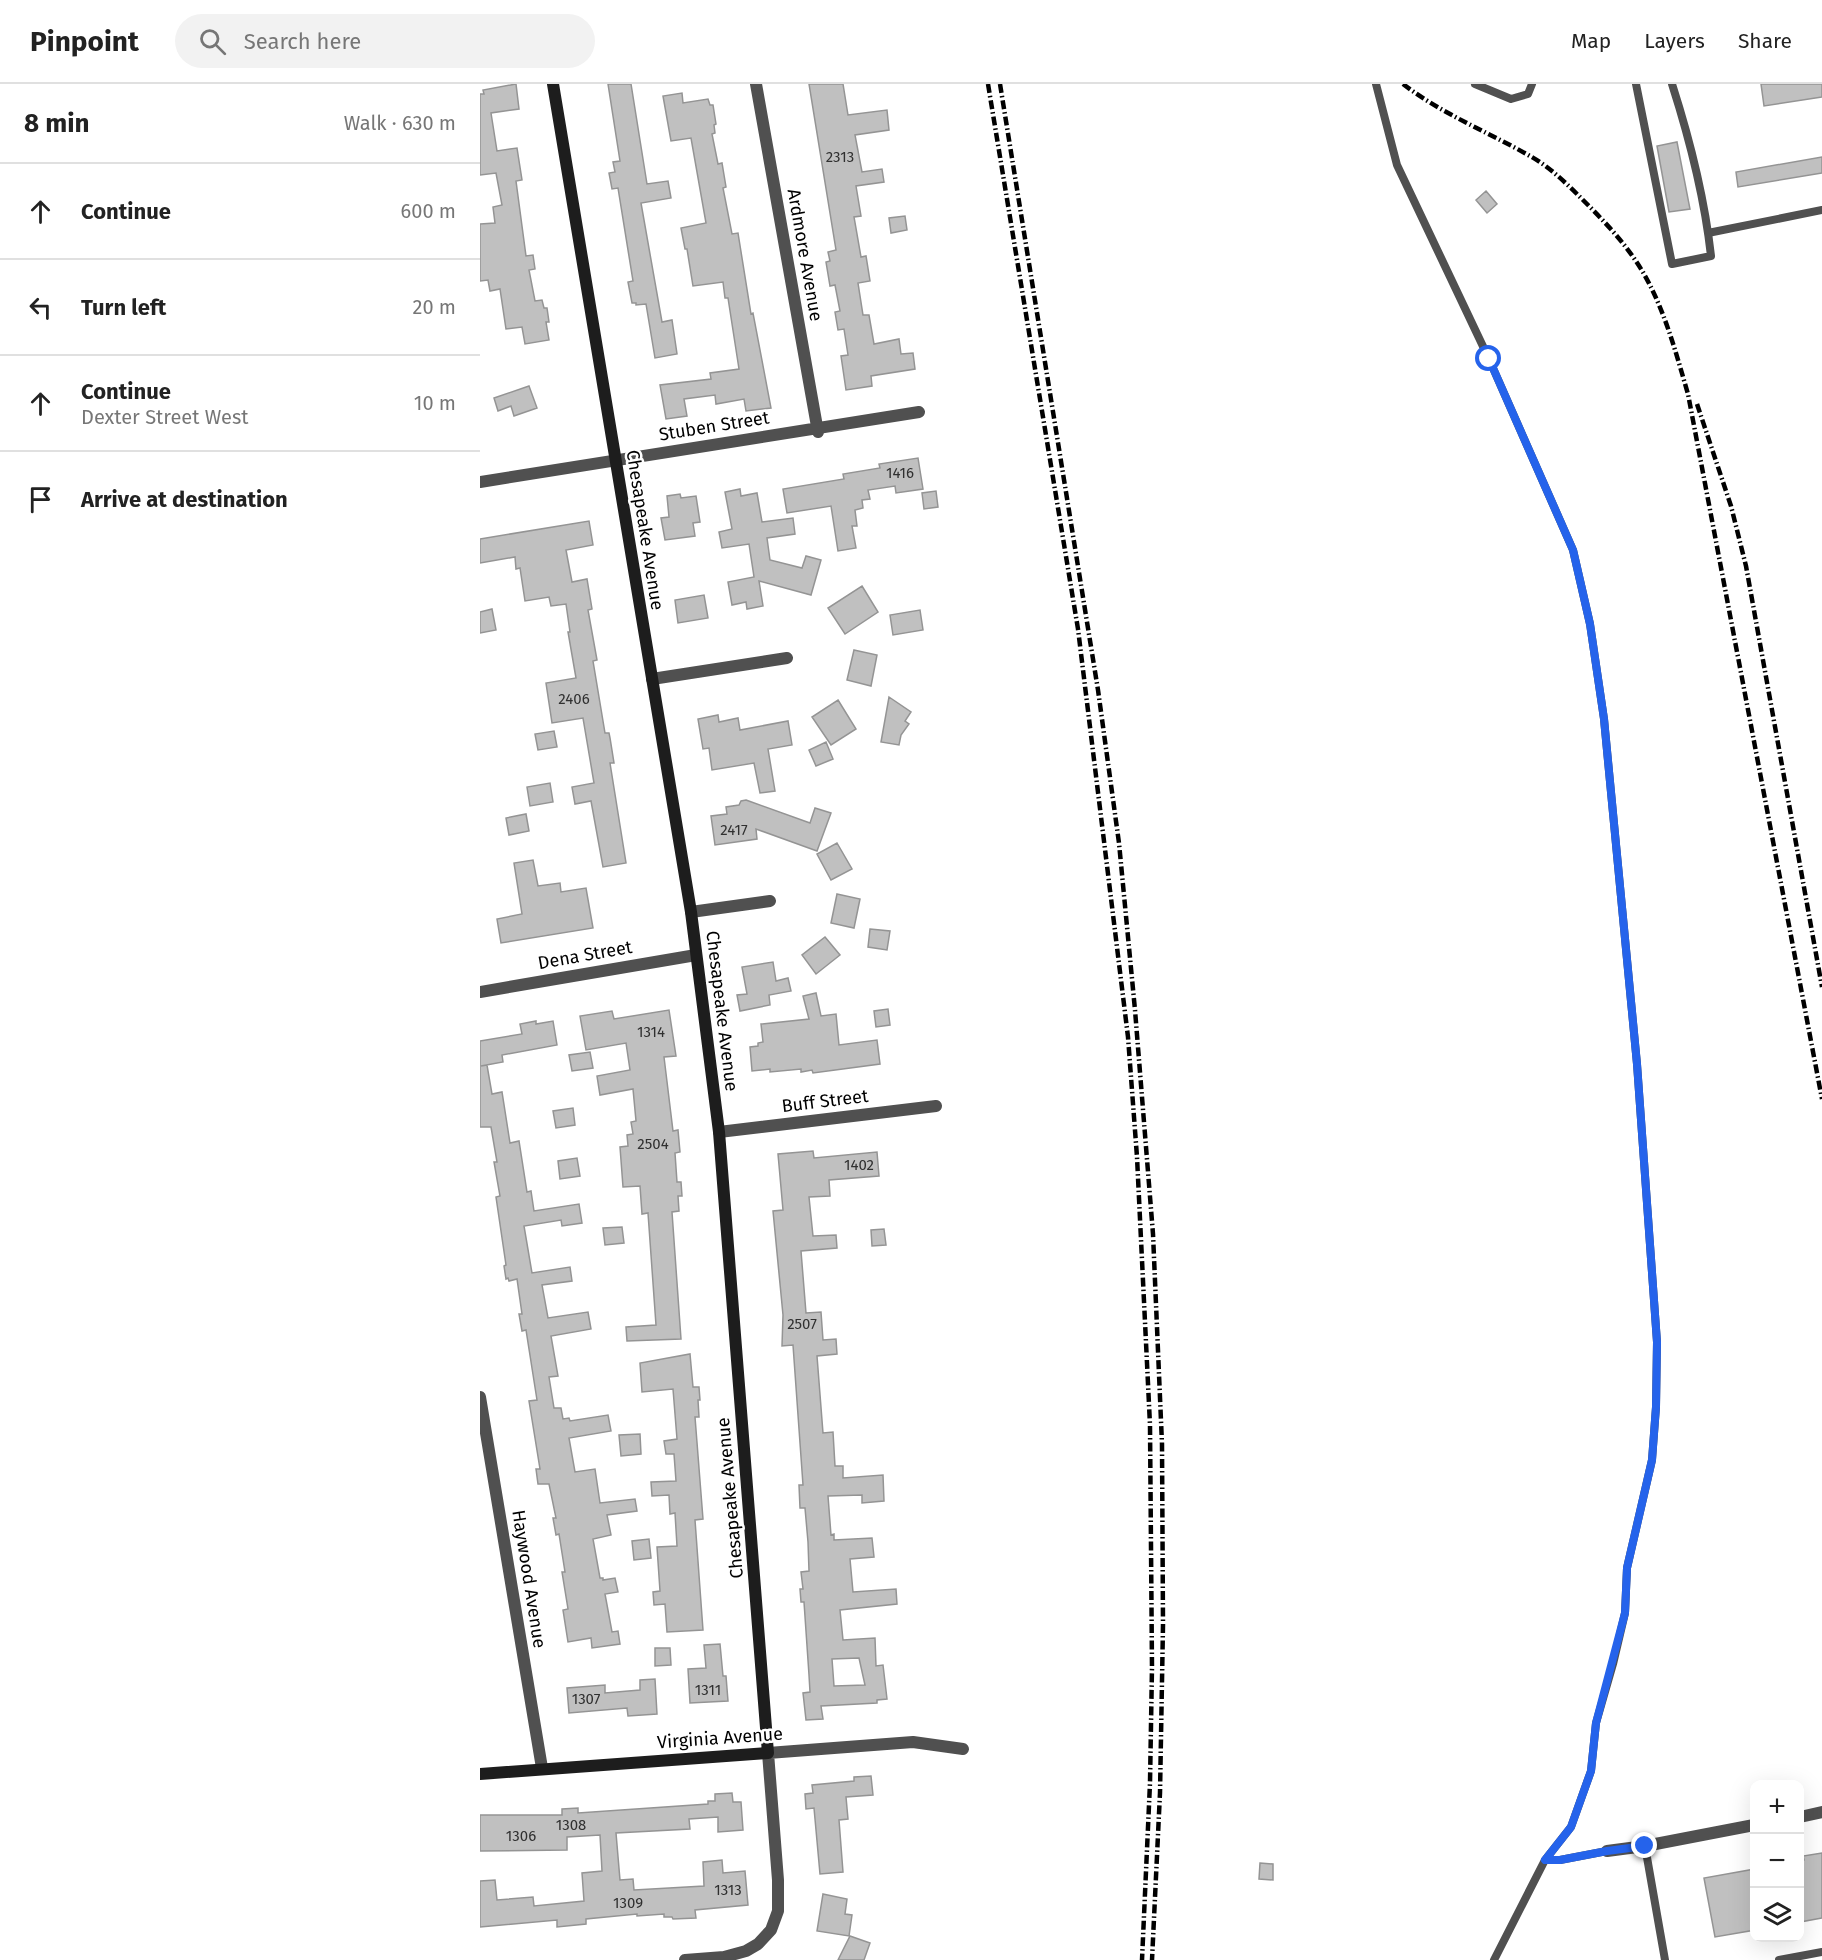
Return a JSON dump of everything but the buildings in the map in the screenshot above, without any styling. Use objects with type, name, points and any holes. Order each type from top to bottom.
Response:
[{"type":"street","name":"Chesapeake Avenue","points":[[553,84],[691,912],[719,1132],[778,1880],[778,1911],[771,1930],[758,1944],[746,1951],[724,1957],[685,1960]]},
{"type":"street","name":"Ardmore Avenue","points":[[756,84],[817,430]]},
{"type":"street","name":"Stuben Street","points":[[480,482],[919,412]]},
{"type":"street","points":[[652,679],[787,658]]},
{"type":"street","points":[[691,912],[770,901]]},
{"type":"street","name":"Dena Street","points":[[480,992],[696,955]]},
{"type":"street","name":"Buff Street","points":[[719,1132],[936,1106]]},
{"type":"street","name":"Haywood Avenue","points":[[480,1397],[542,1768]]},
{"type":"street","name":"Virginia Avenue","points":[[480,1774],[904,1742],[963,1749]]},
{"type":"street","points":[[1804,1816],[1822,1812]]},
{"type":"street","points":[[1607,1851],[1750,1826]]},
{"type":"lane","points":[[1376,84],[1397,165],[1489,359],[1573,550],[1590,624],[1604,719],[1631,1004],[1657,1342],[1652,1460],[1627,1568],[1625,1613],[1596,1723],[1591,1771],[1571,1827],[1545,1860],[1494,1960]]},
{"type":"lane","points":[[1475,84],[1511,99],[1528,94],[1532,84]]},
{"type":"lane","points":[[1636,84],[1672,264],[1711,256],[1708,232],[1681,111],[1672,84]]},
{"type":"lane","points":[[1708,232],[1822,210]]},
{"type":"lane","points":[[1645,1846],[1665,1960]]},
{"type":"lane","points":[[1545,1860],[1560,1860],[1607,1851]]},
{"type":"lane","points":[[1779,1960],[1822,1952]]},
{"type":"railway","points":[[988,84],[1078,629],[1128,1037],[1137,1157],[1150,1425],[1152,1667],[1150,1783],[1142,1960]]},
{"type":"railway","points":[[1000,84],[1098,690],[1119,843],[1135,1010],[1153,1234],[1162,1444],[1163,1625],[1160,1793],[1152,1960]]},
{"type":"railway","points":[[1403,84],[1449,114],[1530,156],[1558,176],[1600,217],[1623,244],[1644,274],[1658,303],[1688,394],[1822,1099]]},
{"type":"railway","points":[[1697,404],[1731,506],[1746,566],[1822,987]]},
{"type":"route","points":[[1489,359],[1573,550],[1590,624],[1604,719],[1637,1064],[1657,1342],[1652,1460],[1627,1568],[1625,1613],[1596,1723],[1591,1771],[1571,1827],[1545,1860],[1560,1860],[1645,1846]]}]
